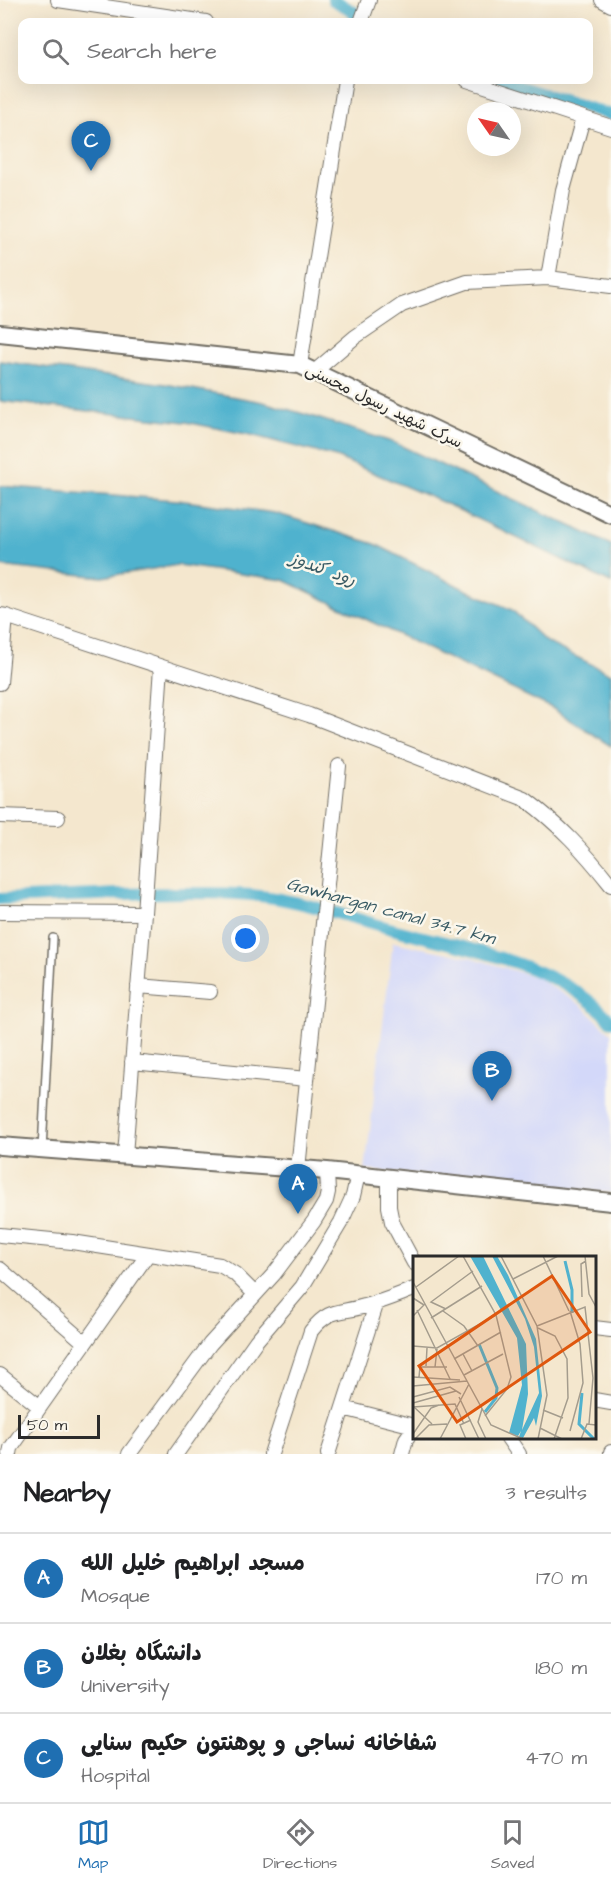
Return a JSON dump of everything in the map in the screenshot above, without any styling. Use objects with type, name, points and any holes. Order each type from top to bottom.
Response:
[{"type":"street","points":[[58,0],[179,18]]},
{"type":"street","points":[[362,18],[369,0]]},
{"type":"street","points":[[602,0],[611,5]]},
{"type":"street","points":[[307,368],[344,84]]},
{"type":"street","points":[[479,84],[611,127]]},
{"type":"street","points":[[548,278],[563,190],[583,118]]},
{"type":"street","points":[[307,368],[402,305],[467,282],[548,278],[611,286]]},
{"type":"street","name":"سرک شهید رسول محسنی","points":[[0,333],[265,360],[307,368],[611,514]]},
{"type":"street","points":[[0,683],[3,616],[309,715],[525,799],[569,835],[611,885]]},
{"type":"street","points":[[125,1155],[148,869],[161,667]]},
{"type":"street","points":[[298,1169],[339,766]]},
{"type":"street","points":[[0,816],[58,818]]},
{"type":"street","points":[[0,912],[144,913]]},
{"type":"street","points":[[138,986],[210,992]]},
{"type":"street","points":[[132,1062],[307,1079]]},
{"type":"street","points":[[0,1146],[327,1171],[611,1202]]},
{"type":"street","points":[[129,1454],[210,1344],[274,1274],[314,1221],[326,1202],[327,1171]]},
{"type":"street","points":[[176,1454],[256,1341],[302,1287],[341,1222],[353,1196],[358,1174]]},
{"type":"street","points":[[389,1178],[389,1207],[392,1222],[413,1261]]},
{"type":"street","points":[[0,1235],[72,1242],[220,1265],[235,1274],[255,1294]]},
{"type":"street","points":[[10,1454],[11,1448],[148,1254]]},
{"type":"street","points":[[0,1269],[85,1343]]},
{"type":"street","points":[[271,1454],[311,1331],[320,1319],[333,1312],[364,1307],[413,1289]]},
{"type":"street","points":[[327,1454],[377,1302]]},
{"type":"street","points":[[596,1329],[611,1330]]},
{"type":"street","points":[[0,1375],[40,1407]]},
{"type":"street","points":[[596,1400],[611,1403]]},
{"type":"street","points":[[343,1408],[413,1427]]},
{"type":"street","points":[[402,1454],[406,1439],[413,1428]]},
{"type":"street","points":[[509,1439],[519,1454]]},
{"type":"lane","points":[[42,1150],[53,938]]},
{"type":"shaded area","points":[[393,942],[473,958],[538,978],[581,1005],[611,1033],[611,1193],[365,1170]]},
{"type":"water","points":[[0,361],[165,384],[263,402],[395,443],[611,545],[611,583],[440,501],[336,457],[251,435],[186,422],[0,401]]},
{"type":"water","name":"رود کندوز","points":[[0,486],[177,500],[275,513],[375,544],[464,589],[512,610],[546,642],[611,674],[611,746],[552,708],[284,580],[178,565],[102,577],[0,566]]},
{"type":"waterway","points":[[333,0],[353,11],[356,18]]},
{"type":"waterway","points":[[512,84],[611,115]]},
{"type":"waterway","name":"Gawhargan canal 34.7 km","points":[[0,899],[178,893],[237,894],[277,898],[511,961],[566,985],[611,1021]]},
{"type":"place","name":"شفاخانه نساجی و پوهنتون حکیم سنایی","points":[[91,171]]},
{"type":"place","name":"دانشگاه بغلان","points":[[492,1101]]},
{"type":"place","name":"مسجد ابراهیم خلیل الله","points":[[298,1214]]}]
